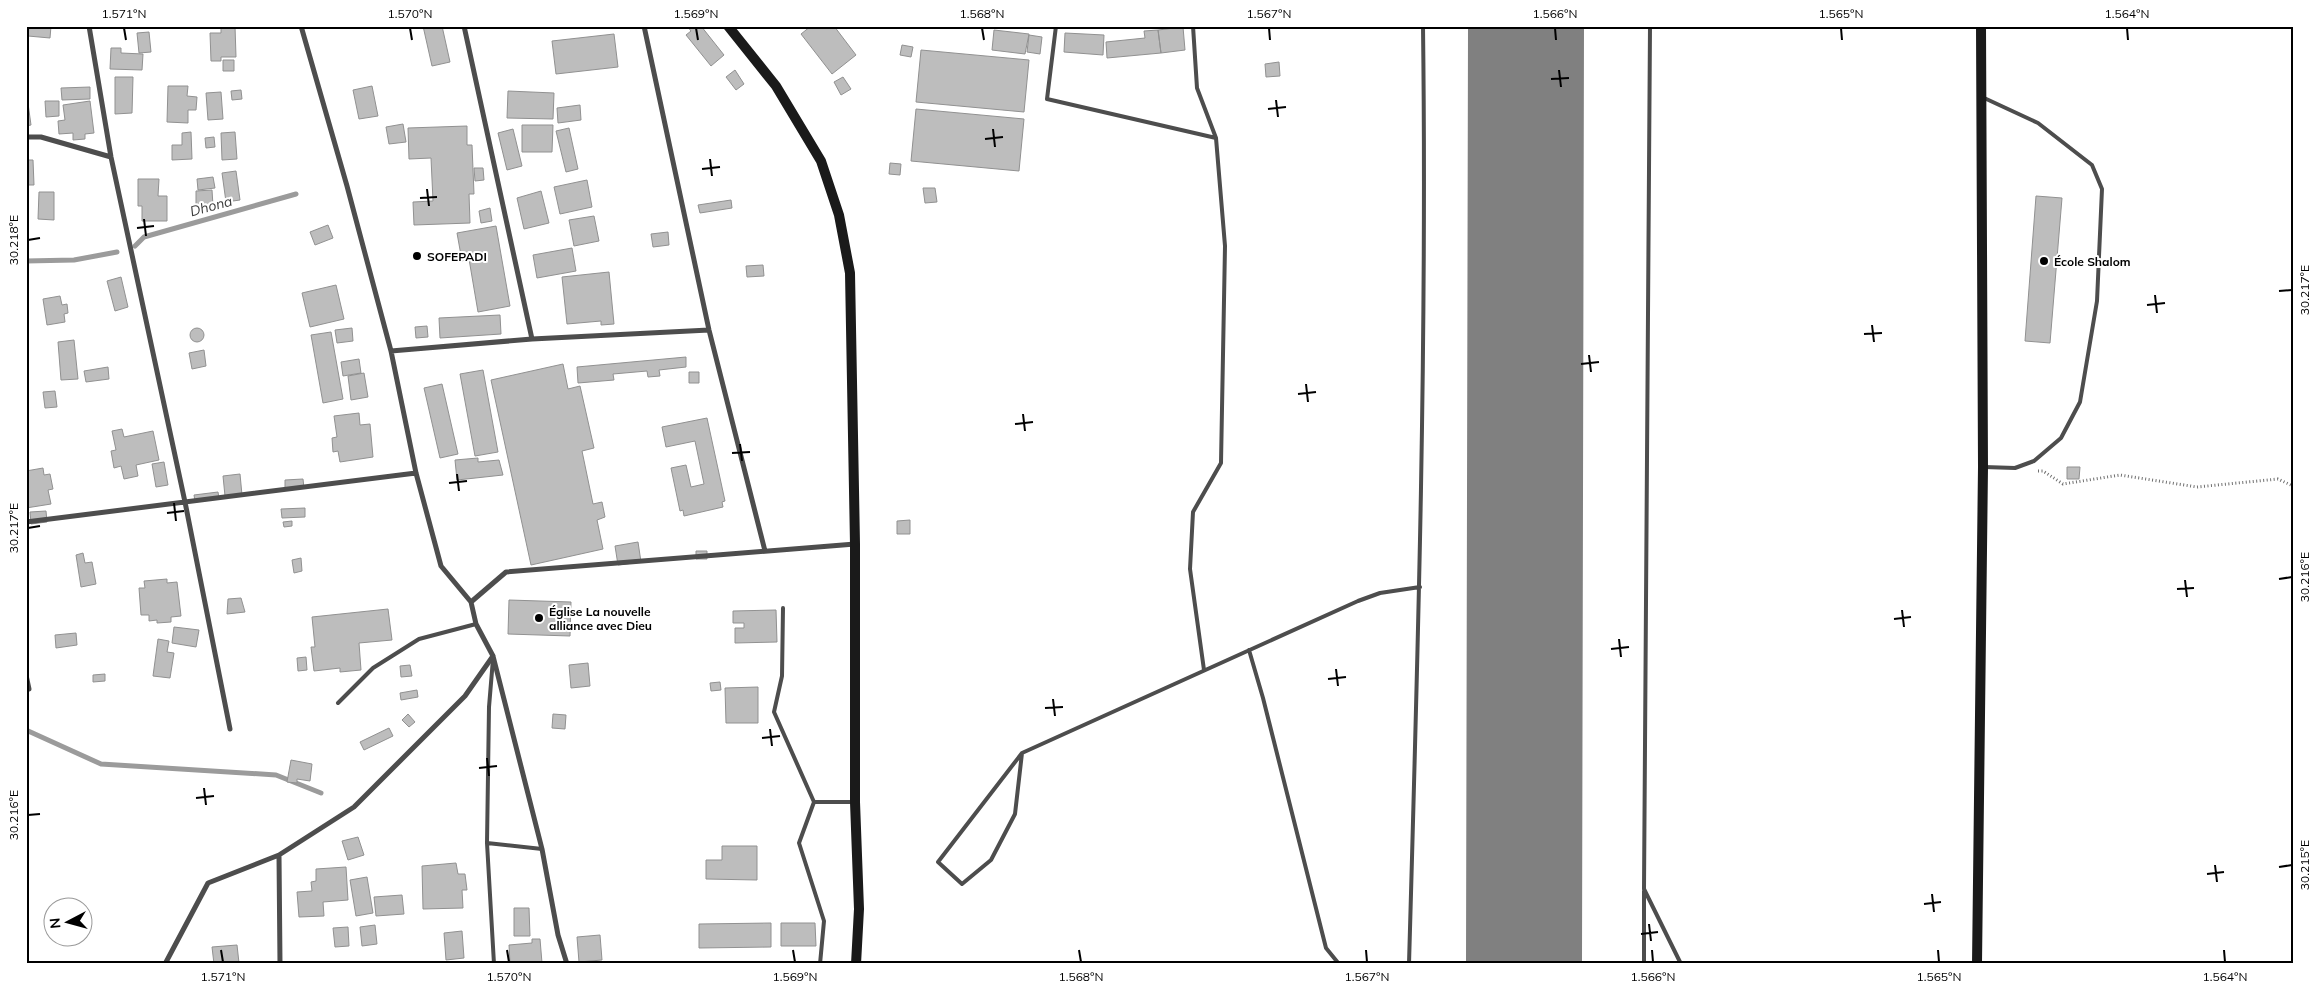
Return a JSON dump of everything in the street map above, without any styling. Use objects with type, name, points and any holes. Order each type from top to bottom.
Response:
[{"type":"street","points":[[89,26],[111,157],[185,502],[230,729]]},
{"type":"street","points":[[301,26],[347,186],[390,351],[416,473],[441,566],[471,602],[476,624],[493,656],[542,849],[558,935],[567,964]]},
{"type":"street","points":[[464,26],[532,339]]},
{"type":"street","points":[[644,26],[709,330],[765,551]]},
{"type":"street","points":[[728,26],[776,86],[821,161],[839,215],[850,273],[855,544],[855,802],[858,909],[856,964]]},
{"type":"street","points":[[1977,964],[1983,467],[1981,26]]},
{"type":"street","points":[[26,138],[40,137],[111,157]]},
{"type":"street","points":[[390,351],[532,339],[709,330]]},
{"type":"street","points":[[26,522],[416,473]]},
{"type":"street","points":[[471,602],[506,572],[855,544]]},
{"type":"street","points":[[165,964],[208,883],[279,855],[354,807],[465,696],[493,656]]},
{"type":"street","points":[[26,675],[29,689]]},
{"type":"street","points":[[279,855],[280,964]]},
{"type":"lane","points":[[1056,26],[1047,99],[1216,138]]},
{"type":"lane","points":[[1194,26],[1197,88],[1216,138],[1225,246],[1221,462],[1193,512],[1190,569],[1204,670]]},
{"type":"lane","points":[[1409,964],[1420,587],[1425,152],[1423,26]]},
{"type":"lane","points":[[1644,964],[1650,26]]},
{"type":"lane","points":[[1982,97],[2038,123],[2092,165],[2102,189],[2097,301],[2080,402],[2061,438],[2034,461],[2014,468],[1983,467]]},
{"type":"lane","points":[[1022,753],[1015,814],[991,860],[962,884],[938,862],[1022,753],[1373,596],[1420,587]]},
{"type":"lane","points":[[783,608],[782,676],[774,712],[814,802],[799,843],[824,921],[820,964]]},
{"type":"lane","points":[[338,703],[373,668],[420,640],[476,624]]},
{"type":"lane","points":[[1249,650],[1263,698],[1326,948],[1339,964]]},
{"type":"lane","points":[[493,656],[487,843],[494,964]]},
{"type":"lane","points":[[814,802],[855,802]]},
{"type":"lane","points":[[487,843],[542,849]]},
{"type":"lane","points":[[1644,889],[1681,964]]},
{"type":"path","points":[[2014,468],[2043,471],[2064,484],[2120,475],[2197,487],[2278,479],[2293,486]]},
{"type":"building","points":[[29,26],[51,26],[50,38],[28,36]]},
{"type":"building","points":[[221,26],[235,26],[236,57],[221,57],[221,61],[211,61],[210,33],[221,33]]},
{"type":"building","points":[[423,26],[442,26],[450,62],[432,66]]},
{"type":"building","points":[[687,26],[701,26],[724,55],[711,66],[686,35],[691,31]]},
{"type":"building","points":[[811,26],[834,26],[856,55],[832,74],[801,34]]},
{"type":"building","points":[[1183,27],[1185,50],[1161,53],[1158,30]]},
{"type":"building","points":[[994,30],[1029,34],[1025,54],[992,50]]},
{"type":"building","points":[[1158,30],[1161,53],[1107,58],[1106,42],[1145,38],[1144,31]]},
{"type":"building","points":[[149,32],[151,52],[139,53],[137,33]]},
{"type":"building","points":[[1065,33],[1104,35],[1103,55],[1064,52]]},
{"type":"building","points":[[614,34],[618,67],[556,74],[552,41]]},
{"type":"building","points":[[1029,35],[1042,37],[1040,54],[1027,52]]},
{"type":"building","points":[[902,45],[913,47],[911,57],[900,55]]},
{"type":"building","points":[[111,48],[121,48],[121,53],[143,54],[142,70],[110,69]]},
{"type":"building","points":[[921,50],[1029,60],[1024,112],[916,102]]},
{"type":"building","points":[[223,60],[234,60],[234,71],[223,71]]},
{"type":"building","points":[[1279,62],[1280,76],[1266,77],[1265,64]]},
{"type":"building","points":[[735,70],[744,84],[736,90],[726,77]]},
{"type":"building","points":[[115,77],[133,77],[132,113],[115,114]]},
{"type":"building","points":[[843,77],[851,89],[841,95],[834,82]]},
{"type":"building","points":[[168,86],[188,86],[187,96],[197,97],[196,110],[188,110],[188,123],[167,122]]},
{"type":"building","points":[[372,86],[378,116],[359,119],[353,90]]},
{"type":"building","points":[[90,87],[90,99],[62,100],[61,88]]},
{"type":"building","points":[[26,89],[31,125],[26,126]]},
{"type":"building","points":[[241,90],[242,99],[232,100],[231,91]]},
{"type":"building","points":[[508,91],[554,93],[553,119],[507,118]]},
{"type":"building","points":[[221,92],[223,119],[208,120],[206,93]]},
{"type":"building","points":[[45,101],[59,101],[59,116],[46,117]]},
{"type":"building","points":[[90,101],[94,133],[85,134],[85,139],[73,140],[73,133],[59,134],[58,121],[65,120],[63,105]]},
{"type":"building","points":[[580,105],[581,120],[558,123],[557,108]]},
{"type":"building","points":[[916,109],[1024,119],[1019,171],[911,161]]},
{"type":"building","points":[[403,124],[406,142],[389,144],[386,127]]},
{"type":"building","points":[[522,125],[553,125],[552,152],[522,152]]},
{"type":"building","points":[[467,126],[467,145],[472,145],[474,194],[469,194],[470,223],[414,225],[413,202],[433,201],[431,158],[409,159],[408,128]]},
{"type":"building","points":[[569,128],[578,169],[566,172],[556,131]]},
{"type":"building","points":[[513,129],[522,166],[507,170],[498,133]]},
{"type":"building","points":[[191,132],[192,159],[172,160],[172,145],[182,145],[182,133]]},
{"type":"building","points":[[235,132],[237,159],[222,160],[221,133]]},
{"type":"building","points":[[214,137],[215,147],[206,148],[205,138]]},
{"type":"building","points":[[26,160],[33,160],[34,185],[26,185]]},
{"type":"building","points":[[890,163],[901,164],[900,175],[889,174]]},
{"type":"building","points":[[474,168],[483,168],[484,180],[475,181]]},
{"type":"building","points":[[236,171],[240,200],[226,202],[222,173]]},
{"type":"building","points":[[213,177],[215,188],[198,190],[197,179]]},
{"type":"building","points":[[138,179],[159,179],[158,196],[167,196],[167,221],[142,221],[142,206],[138,206]]},
{"type":"building","points":[[587,180],[592,207],[560,214],[554,187]]},
{"type":"building","points":[[923,188],[935,188],[937,202],[925,203]]},
{"type":"building","points":[[212,190],[213,206],[196,207],[196,191]]},
{"type":"building","points":[[541,191],[549,223],[524,229],[517,198]]},
{"type":"building","points":[[39,192],[54,192],[54,220],[38,219]]},
{"type":"building","points":[[2036,196],[2062,198],[2050,343],[2025,341]]},
{"type":"building","points":[[731,200],[732,208],[700,213],[698,205]]},
{"type":"building","points":[[490,208],[492,221],[481,223],[479,211]]},
{"type":"building","points":[[594,216],[599,241],[574,246],[569,220]]},
{"type":"building","points":[[328,225],[333,238],[315,245],[310,232]]},
{"type":"building","points":[[496,226],[510,306],[478,312],[469,259],[462,261],[457,233]]},
{"type":"building","points":[[668,232],[669,245],[653,247],[651,234]]},
{"type":"building","points":[[572,248],[576,271],[537,278],[533,255]]},
{"type":"building","points":[[763,265],[764,276],[747,277],[746,266]]},
{"type":"building","points":[[609,272],[614,324],[601,325],[601,321],[567,324],[562,277]]},
{"type":"building","points":[[121,277],[128,307],[115,311],[107,281]]},
{"type":"building","points":[[336,285],[344,319],[310,327],[302,293]]},
{"type":"building","points":[[60,296],[62,305],[67,304],[68,313],[64,314],[65,322],[47,325],[43,299]]},
{"type":"building","points":[[500,315],[501,334],[440,338],[439,318]]},
{"type":"building","points":[[427,326],[428,337],[416,338],[415,327]]},
{"type":"building","points":[[197,328],[202,330],[204,335],[202,340],[197,342],[192,340],[190,335],[192,330]]},
{"type":"building","points":[[352,328],[353,341],[337,343],[335,330]]},
{"type":"building","points":[[331,332],[343,399],[323,403],[311,335]]},
{"type":"building","points":[[74,340],[78,379],[61,380],[58,342]]},
{"type":"building","points":[[204,350],[206,366],[192,369],[189,353]]},
{"type":"building","points":[[686,357],[686,367],[659,370],[660,376],[648,377],[647,371],[613,374],[614,380],[578,383],[577,367]]},
{"type":"building","points":[[359,359],[361,373],[343,376],[341,362]]},
{"type":"building","points":[[563,364],[568,389],[580,386],[594,448],[582,451],[593,504],[602,502],[605,517],[597,520],[603,549],[531,565],[491,380]]},
{"type":"building","points":[[108,367],[109,379],[86,382],[84,371]]},
{"type":"building","points":[[483,370],[498,452],[475,456],[460,374]]},
{"type":"building","points":[[689,372],[699,372],[699,383],[689,383]]},
{"type":"building","points":[[364,373],[368,397],[351,400],[348,376]]},
{"type":"building","points":[[442,384],[458,454],[440,458],[424,388]]},
{"type":"building","points":[[55,391],[57,407],[45,408],[43,392]]},
{"type":"building","points":[[359,413],[360,425],[370,424],[373,457],[340,462],[338,451],[333,452],[332,438],[337,437],[334,416]]},
{"type":"building","points":[[707,418],[725,501],[722,502],[723,507],[684,516],[683,510],[680,511],[671,468],[686,465],[691,487],[704,484],[695,441],[666,447],[662,427]]},
{"type":"building","points":[[122,429],[124,437],[153,431],[159,460],[136,465],[138,476],[124,479],[121,466],[114,468],[111,451],[116,450],[112,431]]},
{"type":"building","points":[[478,458],[478,462],[499,460],[503,475],[457,480],[455,460]]},
{"type":"building","points":[[164,462],[168,485],[156,487],[152,464]]},
{"type":"building","points":[[2067,467],[2080,467],[2079,479],[2067,479]]},
{"type":"building","points":[[43,468],[44,475],[50,474],[53,489],[48,490],[51,504],[26,508],[26,471]]},
{"type":"building","points":[[240,474],[242,495],[225,496],[223,476]]},
{"type":"building","points":[[303,479],[304,488],[285,489],[285,480]]},
{"type":"building","points":[[218,492],[219,498],[195,501],[194,495]]},
{"type":"building","points":[[305,508],[305,517],[282,518],[281,509]]},
{"type":"building","points":[[46,511],[47,522],[31,524],[30,512]]},
{"type":"building","points":[[910,520],[910,534],[897,534],[897,521]]},
{"type":"building","points":[[292,521],[292,526],[284,527],[283,522]]},
{"type":"building","points":[[638,542],[641,562],[618,565],[615,546]]},
{"type":"building","points":[[696,551],[707,551],[707,559],[696,559]]},
{"type":"building","points":[[83,553],[85,563],[92,562],[96,584],[81,587],[76,555]]},
{"type":"building","points":[[301,558],[302,571],[294,573],[292,560]]},
{"type":"building","points":[[167,579],[167,583],[177,582],[181,616],[171,617],[171,622],[157,623],[157,620],[149,621],[149,615],[141,615],[139,588],[145,588],[144,581]]},
{"type":"building","points":[[241,598],[245,612],[227,614],[228,599]]},
{"type":"building","name":"Église La nouvelle alliance avec Dieu","points":[[509,600],[571,602],[570,636],[508,634]]},
{"type":"building","points":[[388,609],[392,640],[359,643],[361,670],[340,672],[340,668],[314,671],[311,647],[315,647],[312,617]]},
{"type":"building","points":[[776,610],[777,642],[735,643],[735,628],[744,628],[744,623],[733,623],[733,611]]},
{"type":"building","points":[[174,627],[199,630],[196,647],[172,643]]},
{"type":"building","points":[[76,633],[77,645],[56,648],[55,635]]},
{"type":"building","points":[[158,639],[169,641],[167,652],[174,653],[170,678],[153,676]]},
{"type":"building","points":[[306,657],[307,670],[298,671],[297,658]]},
{"type":"building","points":[[588,663],[590,686],[571,688],[569,665]]},
{"type":"building","points":[[410,665],[412,676],[401,677],[400,666]]},
{"type":"building","points":[[105,674],[105,681],[93,682],[93,675]]},
{"type":"building","points":[[720,682],[721,690],[711,691],[710,683]]},
{"type":"building","points":[[758,687],[758,723],[726,723],[725,688]]},
{"type":"building","points":[[417,690],[418,697],[401,700],[400,693]]},
{"type":"building","points":[[408,714],[415,722],[409,727],[402,720]]},
{"type":"building","points":[[553,714],[566,715],[565,729],[552,728]]},
{"type":"building","points":[[389,728],[393,736],[364,750],[360,742]]},
{"type":"building","points":[[291,760],[312,764],[310,781],[297,779],[297,783],[287,782]]},
{"type":"building","points":[[358,837],[364,855],[348,860],[342,841]]},
{"type":"building","points":[[722,846],[757,846],[757,880],[706,879],[706,860],[722,860]]},
{"type":"building","points":[[456,863],[458,874],[465,874],[467,890],[462,890],[463,908],[423,909],[422,866]]},
{"type":"building","points":[[346,867],[348,900],[323,902],[324,916],[299,917],[297,892],[312,891],[311,882],[316,881],[316,869]]},
{"type":"building","points":[[367,877],[373,913],[356,916],[350,880]]},
{"type":"building","points":[[402,895],[404,914],[376,916],[374,897]]},
{"type":"building","points":[[514,908],[529,908],[530,936],[514,936]]},
{"type":"building","points":[[771,923],[771,947],[699,948],[699,924]]},
{"type":"building","points":[[781,923],[815,923],[816,946],[781,946]]},
{"type":"building","points":[[375,925],[377,944],[362,946],[360,927]]},
{"type":"building","points":[[348,927],[349,946],[335,947],[333,928]]},
{"type":"building","points":[[462,931],[464,958],[446,960],[444,933]]},
{"type":"building","points":[[600,935],[602,960],[579,962],[577,937]]},
{"type":"building","points":[[532,939],[540,939],[542,963],[510,964],[509,945],[532,943]]},
{"type":"building","points":[[237,945],[239,963],[214,964],[212,947]]},
{"type":"waterway","name":"Dhona","points":[[135,246],[144,237],[296,194]]},
{"type":"waterway","name":"Dhona","points":[[26,261],[74,260],[117,252]]},
{"type":"waterway","points":[[26,730],[101,764],[276,775],[321,793]]},
{"type":"runway","points":[[1524,964],[1526,26]]},
{"type":"place","name":"SOFEPADI","points":[[417,256]]},
{"type":"place","name":"École Shalom","points":[[2044,261]]},
{"type":"place","name":"Église La nouvelle alliance avec Dieu","points":[[539,618]]}]
